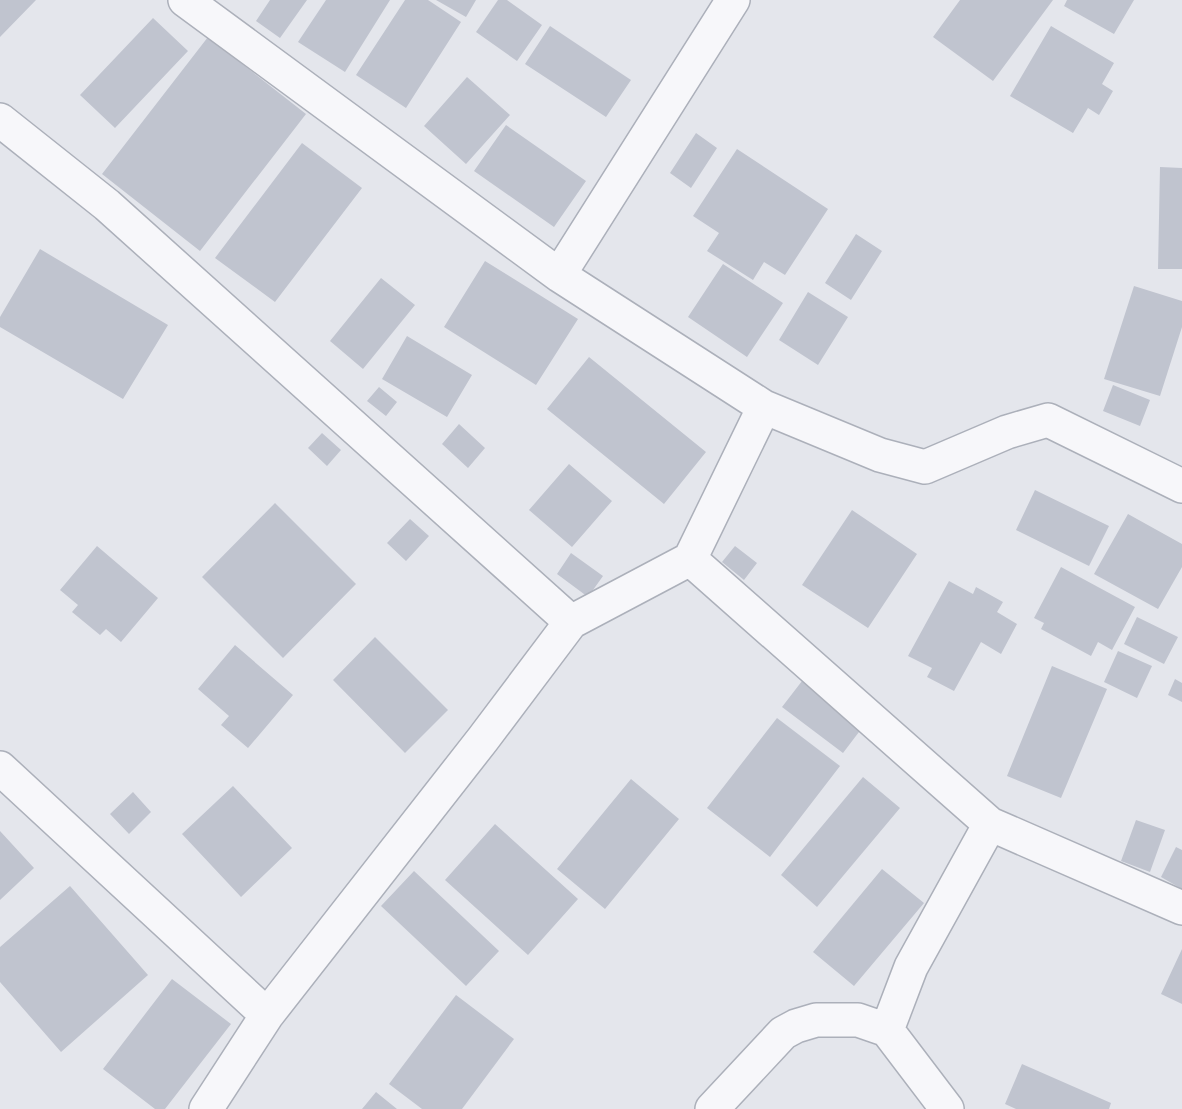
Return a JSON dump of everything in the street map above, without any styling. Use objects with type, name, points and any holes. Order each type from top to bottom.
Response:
[{"type":"street","points":[[185,0],[559,274],[764,407],[880,455],[925,467],[1007,432],[1048,420],[1182,486]]},
{"type":"street","points":[[559,274],[733,0]]},
{"type":"street","points":[[0,120],[107,205],[571,622]]},
{"type":"street","points":[[206,1109],[267,1015],[483,739],[571,622],[690,560],[764,407]]},
{"type":"street","points":[[690,560],[990,824],[1182,908]]},
{"type":"street","points":[[0,768],[267,1015]]},
{"type":"street","points":[[887,1030],[911,967],[990,824]]},
{"type":"street","points":[[712,1109],[783,1033],[816,1020],[858,1020],[887,1030],[947,1109]]},
{"type":"building","points":[[0,0],[36,0],[0,37]]},
{"type":"building","points":[[270,0],[307,0],[280,38],[256,21]]},
{"type":"building","points":[[326,0],[390,0],[345,72],[298,42]]},
{"type":"building","points":[[405,0],[428,0],[461,22],[406,108],[356,75]]},
{"type":"building","points":[[436,0],[476,0],[466,17]]},
{"type":"building","points":[[498,0],[507,0],[542,25],[517,61],[476,32]]},
{"type":"building","points":[[960,0],[1053,0],[993,81],[933,37]]},
{"type":"building","points":[[1067,0],[1134,0],[1114,34],[1064,6]]},
{"type":"building","points":[[153,18],[188,51],[115,128],[80,95]]},
{"type":"building","points":[[550,26],[631,80],[606,117],[525,64]]},
{"type":"building","points":[[1051,26],[1114,63],[1102,84],[1113,91],[1099,115],[1088,108],[1073,133],[1010,96]]},
{"type":"building","points":[[208,37],[306,114],[200,251],[102,174]]},
{"type":"building","points":[[467,77],[510,115],[466,164],[424,126]]},
{"type":"building","points":[[506,125],[586,181],[554,227],[474,171]]},
{"type":"building","points":[[696,133],[717,148],[691,188],[670,173]]},
{"type":"building","points":[[302,143],[362,188],[275,302],[215,258]]},
{"type":"building","points":[[737,149],[828,209],[785,275],[764,262],[753,280],[707,251],[719,233],[693,216]]},
{"type":"building","points":[[1160,167],[1182,168],[1182,269],[1158,269]]},
{"type":"building","points":[[856,234],[882,251],[851,300],[825,283]]},
{"type":"building","points":[[40,249],[168,325],[123,399],[0,327],[0,317]]},
{"type":"building","points":[[485,261],[578,319],[536,385],[444,327]]},
{"type":"building","points":[[723,264],[783,303],[747,357],[688,317]]},
{"type":"building","points":[[381,278],[415,305],[363,369],[330,341]]},
{"type":"building","points":[[1134,286],[1182,301],[1182,327],[1160,396],[1104,379]]},
{"type":"building","points":[[808,292],[848,317],[818,365],[779,340]]},
{"type":"building","points":[[407,336],[472,375],[447,417],[382,379]]},
{"type":"building","points":[[589,357],[706,452],[664,504],[547,409]]},
{"type":"building","points":[[1113,385],[1150,400],[1140,426],[1103,411]]},
{"type":"building","points":[[379,387],[397,402],[386,416],[367,401]]},
{"type":"building","points":[[459,424],[485,448],[468,468],[442,444]]},
{"type":"building","points":[[322,433],[341,450],[327,466],[308,448]]},
{"type":"building","points":[[569,464],[612,501],[572,547],[529,510]]},
{"type":"building","points":[[1035,490],[1109,526],[1089,566],[1016,530]]},
{"type":"building","points":[[275,503],[356,584],[283,658],[202,577]]},
{"type":"building","points":[[852,510],[917,554],[868,628],[802,585]]},
{"type":"building","points":[[1128,514],[1182,544],[1182,567],[1158,609],[1094,574]]},
{"type":"building","points":[[410,519],[429,536],[406,561],[387,543]]},
{"type":"building","points":[[97,546],[158,598],[121,642],[106,629],[100,635],[72,612],[78,605],[60,590]]},
{"type":"building","points":[[735,546],[757,563],[744,580],[722,562]]},
{"type":"building","points":[[571,553],[603,576],[588,597],[557,574]]},
{"type":"building","points":[[1061,567],[1135,607],[1112,650],[1098,642],[1091,656],[1041,629],[1044,623],[1034,618]]},
{"type":"building","points":[[949,581],[973,594],[976,587],[1003,602],[997,612],[1017,624],[1001,654],[981,642],[954,691],[927,677],[932,668],[908,656]]},
{"type":"building","points":[[1137,617],[1178,637],[1164,664],[1124,644]]},
{"type":"building","points":[[375,637],[448,710],[405,753],[333,680]]},
{"type":"building","points":[[235,645],[293,695],[248,748],[221,725],[229,716],[198,689]]},
{"type":"building","points":[[1118,651],[1152,666],[1137,698],[1104,682]]},
{"type":"building","points":[[1052,666],[1107,689],[1061,798],[1007,776]]},
{"type":"building","points":[[1175,679],[1182,683],[1182,702],[1168,695]]},
{"type":"building","points":[[802,681],[862,728],[843,753],[782,707]]},
{"type":"building","points":[[777,718],[840,766],[770,857],[707,808]]},
{"type":"building","points":[[863,777],[900,808],[817,907],[781,875]]},
{"type":"building","points":[[631,779],[679,819],[605,909],[557,869]]},
{"type":"building","points":[[233,786],[292,848],[241,897],[182,834]]},
{"type":"building","points":[[133,792],[151,812],[129,834],[110,814]]},
{"type":"building","points":[[1136,820],[1165,830],[1150,872],[1121,861]]},
{"type":"building","points":[[495,824],[578,899],[528,955],[445,880]]},
{"type":"building","points":[[0,831],[34,868],[0,900]]},
{"type":"building","points":[[1176,847],[1182,850],[1182,889],[1161,877]]},
{"type":"building","points":[[882,869],[924,903],[854,986],[813,952]]},
{"type":"building","points":[[414,871],[499,951],[466,986],[381,906]]},
{"type":"building","points":[[70,886],[148,975],[61,1052],[0,982],[0,947]]},
{"type":"building","points":[[1182,949],[1182,1004],[1161,994]]},
{"type":"building","points":[[172,979],[231,1024],[165,1109],[155,1109],[103,1069]]},
{"type":"building","points":[[456,995],[514,1039],[462,1109],[422,1109],[389,1084]]},
{"type":"building","points":[[1022,1064],[1111,1103],[1109,1109],[1016,1109],[1005,1104]]},
{"type":"building","points":[[376,1092],[397,1109],[362,1109]]}]
